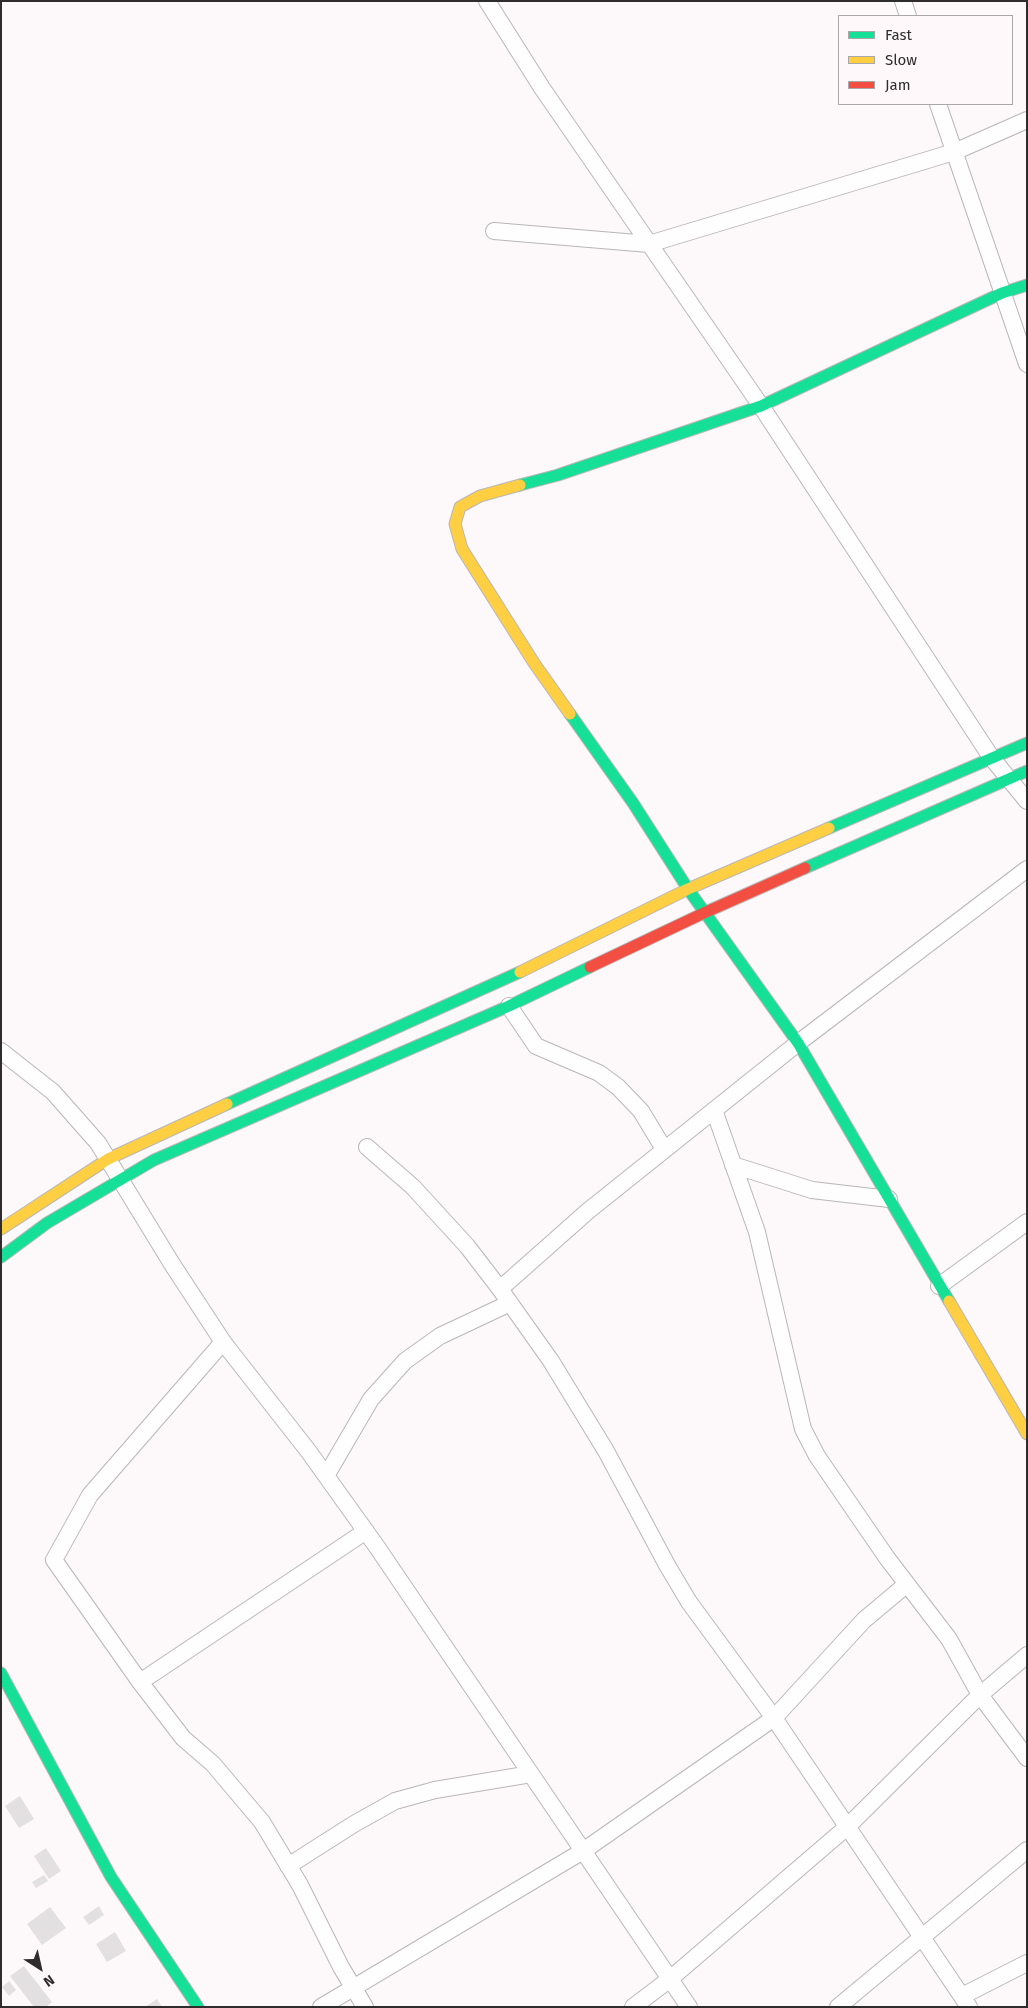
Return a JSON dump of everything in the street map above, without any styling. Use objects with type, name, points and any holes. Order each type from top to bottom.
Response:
[{"type":"main road","points":[[1027,285],[1002,293],[761,406],[558,475],[480,496],[460,507],[455,524],[462,550],[524,647],[633,802],[688,889],[798,1043],[1027,1434]]},
{"type":"main road","points":[[1,1230],[108,1159],[501,981],[688,889],[1027,743]]},
{"type":"main road","points":[[1,1257],[47,1223],[120,1178],[154,1160],[509,1006],[706,912],[1027,771]]},
{"type":"main road","points":[[1,1673],[110,1877],[198,2007]]},
{"type":"street","points":[[487,1],[542,88],[761,406],[991,757],[1027,801]]},
{"type":"street","points":[[903,1],[908,15]]},
{"type":"street","points":[[938,105],[1027,364]]},
{"type":"street","points":[[494,231],[649,244],[954,152],[1027,120]]},
{"type":"street","points":[[500,1289],[588,1211],[664,1149],[798,1043],[1027,870]]},
{"type":"street","points":[[509,1006],[536,1046],[600,1073],[618,1087],[641,1111],[664,1149]]},
{"type":"street","points":[[1,1051],[53,1092],[98,1143],[172,1264],[223,1342],[366,1531],[689,2007]]},
{"type":"street","points":[[714,1110],[757,1232],[803,1429],[817,1456],[887,1558],[949,1639],[980,1695],[1027,1758]]},
{"type":"street","points":[[367,1147],[413,1187],[467,1246],[551,1361],[606,1450],[667,1565],[689,1602],[774,1718],[966,2001],[1027,1963]]},
{"type":"street","points":[[734,1165],[812,1190],[889,1199]]},
{"type":"street","points":[[939,1286],[1027,1222]]},
{"type":"street","points":[[326,1476],[371,1399],[405,1361],[440,1336],[510,1303]]},
{"type":"street","points":[[223,1342],[90,1495],[54,1560],[140,1682],[183,1738],[213,1764],[262,1822],[365,2007]]},
{"type":"street","points":[[140,1682],[366,1531]]},
{"type":"street","points":[[321,2007],[353,1986],[583,1851],[774,1718],[864,1620],[907,1584]]},
{"type":"street","points":[[633,2007],[670,1978],[848,1827],[980,1695],[1027,1655]]},
{"type":"street","points":[[288,1866],[354,1824],[395,1801],[435,1790],[531,1774]]},
{"type":"street","points":[[838,2007],[921,1936],[1027,1850]]},
{"type":"building","points":[[20,1796],[34,1819],[19,1828],[5,1806]]},
{"type":"building","points":[[46,1848],[61,1871],[49,1879],[34,1856]]},
{"type":"building","points":[[44,1875],[48,1881],[36,1888],[32,1882]]},
{"type":"building","points":[[99,1906],[104,1915],[89,1925],[83,1917]]},
{"type":"building","points":[[50,1907],[66,1928],[42,1945],[27,1924]]},
{"type":"building","points":[[115,1932],[126,1951],[107,1962],[96,1944]]},
{"type":"building","points":[[24,1966],[52,2002],[46,2007],[34,2007],[10,1976]]},
{"type":"building","points":[[9,1981],[16,1990],[9,1996],[2,1987]]},
{"type":"building","points":[[157,1999],[162,2007],[145,2007]]},
{"type":"traffic: fast","points":[[520,485],[558,475],[761,406],[1002,293],[1027,285]]},
{"type":"traffic: fast","points":[[570,714],[633,803],[688,889],[798,1043],[949,1301]]},
{"type":"traffic: fast","points":[[829,828],[1027,743]]},
{"type":"traffic: fast","points":[[805,868],[1027,771]]},
{"type":"traffic: fast","points":[[1,1257],[47,1223],[154,1160],[509,1006],[590,967]]},
{"type":"traffic: fast","points":[[227,1104],[520,972]]},
{"type":"traffic: fast","points":[[1,1673],[111,1877],[198,2007]]},
{"type":"traffic: slow","points":[[520,485],[480,496],[460,507],[455,524],[462,549],[534,663],[570,714]]},
{"type":"traffic: slow","points":[[520,972],[688,889],[829,828]]},
{"type":"traffic: slow","points":[[1,1229],[108,1159],[227,1104]]},
{"type":"traffic: slow","points":[[949,1301],[1027,1434]]},
{"type":"traffic: jam","points":[[590,967],[805,868]]}]
